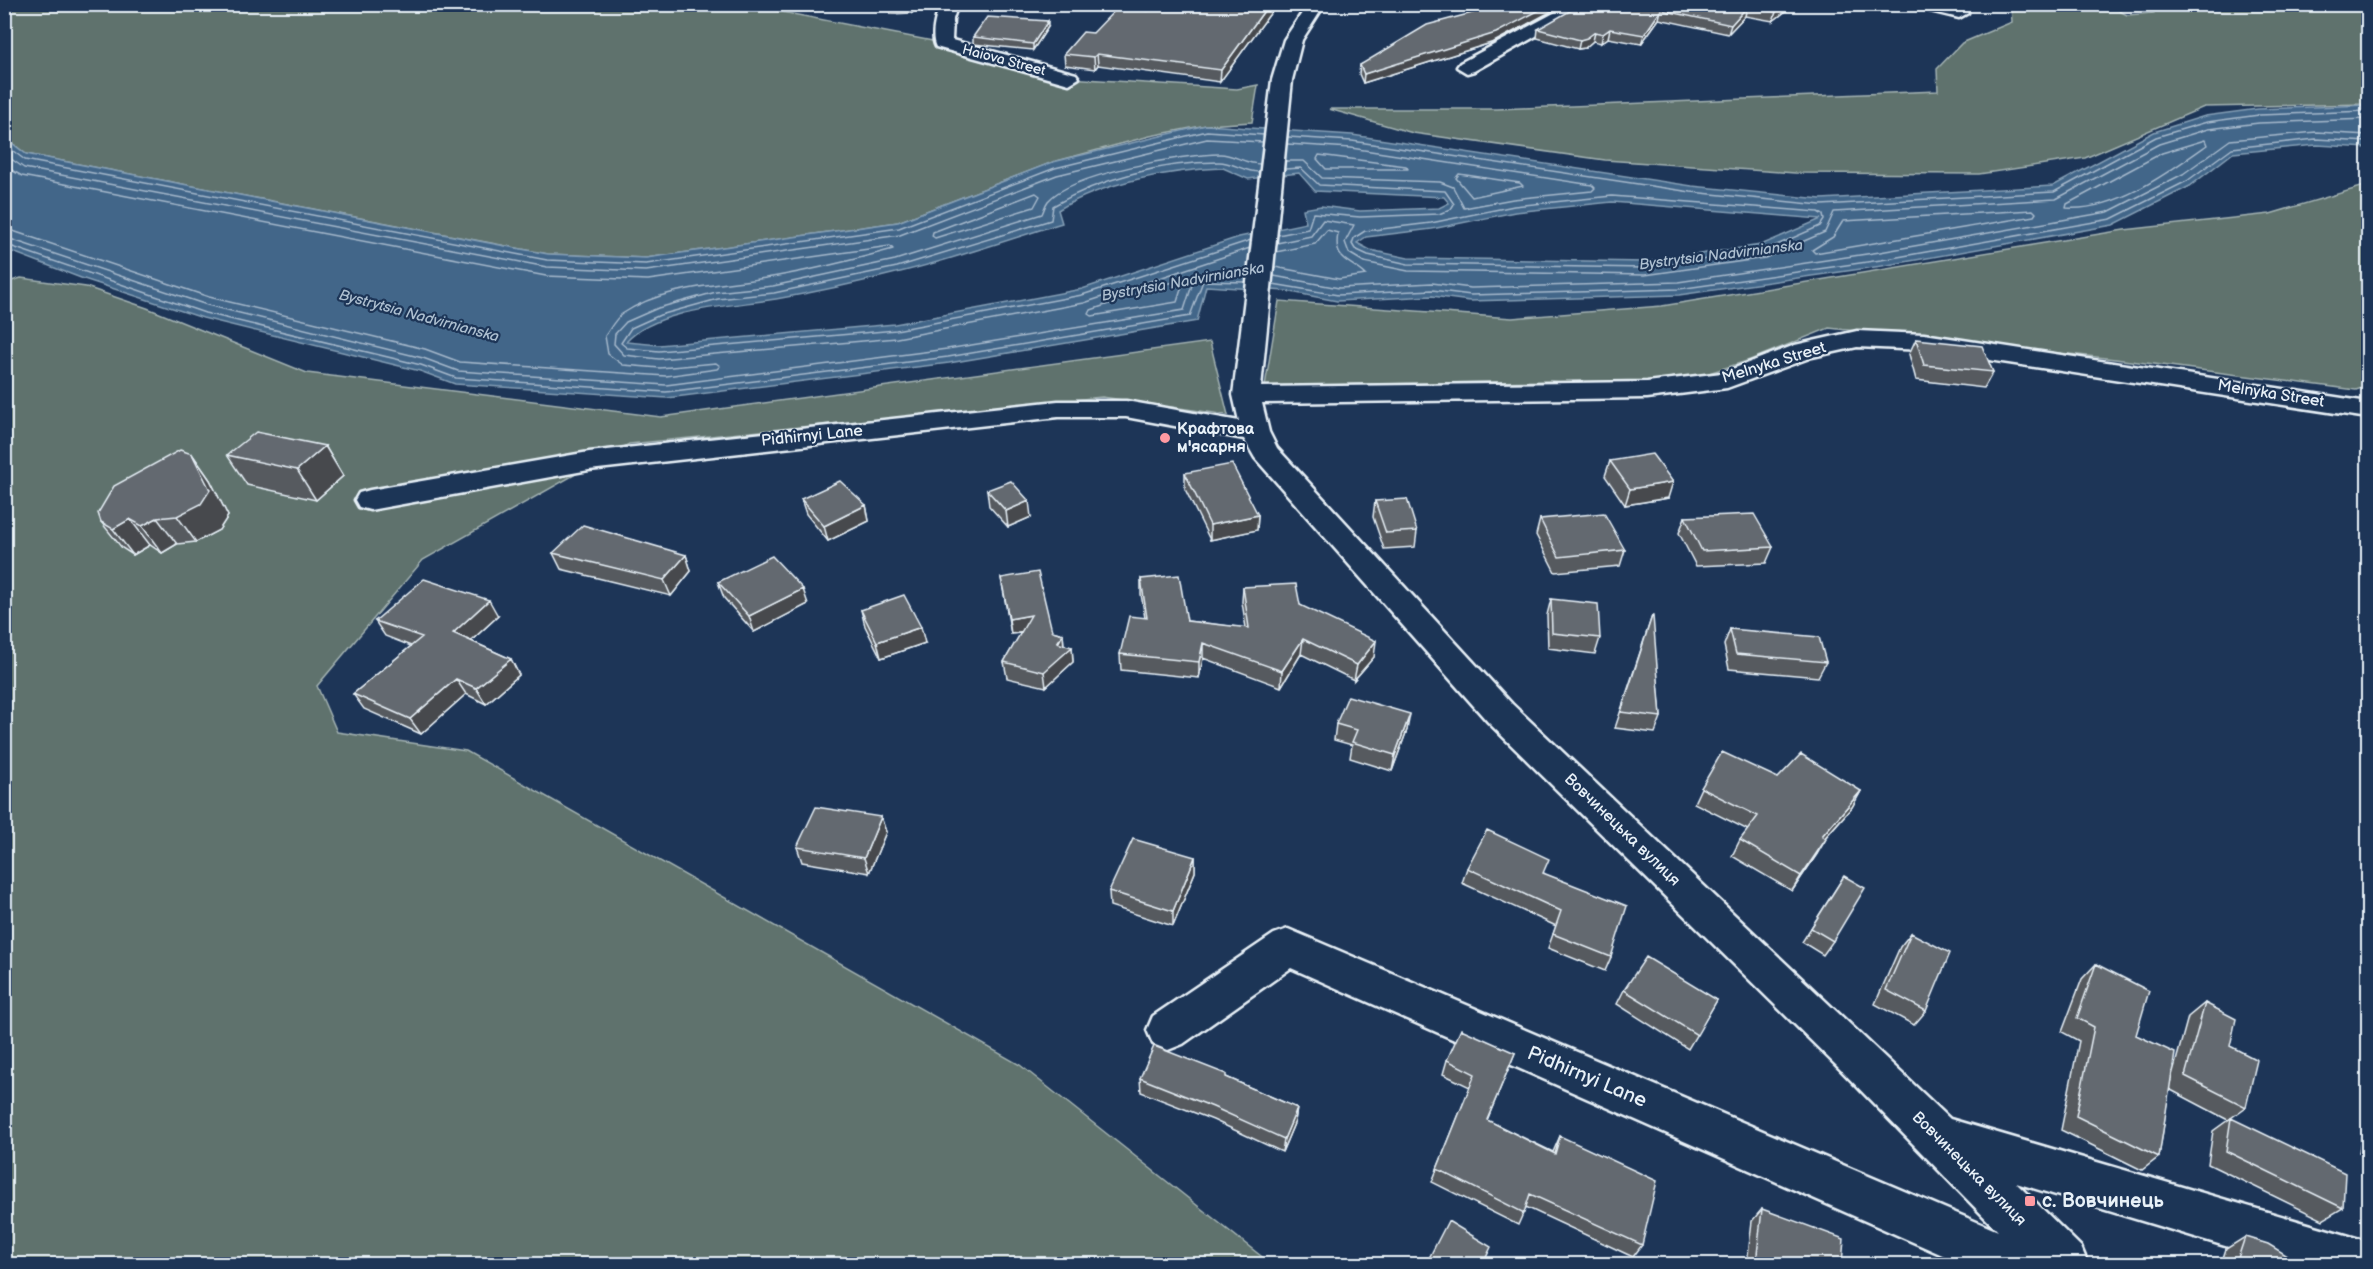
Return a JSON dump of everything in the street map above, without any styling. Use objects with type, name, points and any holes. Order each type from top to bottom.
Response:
[{"type":"street","name":"Haiova Street","points":[[949,4],[944,19],[943,44],[1069,78]]},
{"type":"street","name":"Вовчинецька вулиця","points":[[1317,4],[1293,40],[1282,80],[1250,355],[1247,395],[1255,432],[1265,452],[1500,713],[1938,1137],[2064,1264]]},
{"type":"street","points":[[1467,67],[1585,4]]},
{"type":"street","points":[[1924,4],[1959,13]]},
{"type":"street","name":"Melnyka Street","points":[[1247,395],[1647,390],[1727,380],[1804,351],[1857,339],[1924,342],[2368,410]]},
{"type":"street","name":"Pidhirnyi Lane","points":[[370,501],[589,461],[1058,409],[1125,409],[1255,432]]},
{"type":"street","name":"Pidhirnyi Lane","points":[[1168,1030],[1288,947],[2018,1264]]},
{"type":"street","points":[[1938,1137],[2363,1264]]},
{"type":"green space","points":[[2139,4],[2368,5],[2368,104],[2204,107],[2085,158],[1979,174],[1795,173],[1605,160],[1413,133],[1329,109],[1497,109],[1938,91],[1937,69],[1962,43],[2012,22],[2011,5],[2108,5],[2127,15],[2153,13]]},
{"type":"green space","points":[[4,5],[746,5],[943,43],[1069,78],[1237,89],[1258,85],[1252,122],[1206,125],[1150,136],[1053,162],[898,222],[646,258],[548,254],[26,154],[5,137]]},
{"type":"green space","points":[[2368,185],[2368,386],[2356,390],[2115,359],[1829,328],[1750,360],[1690,379],[1610,386],[1550,381],[1265,386],[1279,301],[1512,318],[1662,306],[2124,230],[2270,214]]},
{"type":"green space","points":[[21,278],[86,287],[147,308],[307,373],[661,417],[1210,342],[1228,415],[1102,397],[629,444],[423,560],[317,686],[337,732],[466,751],[1020,1065],[1271,1264],[5,1264],[5,283]]},
{"type":"water","name":"Bystrytsia Nadvirnianska","points":[[2368,105],[2368,148],[2317,145],[2233,153],[2190,186],[2113,225],[1882,266],[1679,295],[1470,301],[1432,296],[1337,301],[1286,291],[1206,286],[1197,321],[949,363],[667,398],[455,384],[420,371],[203,318],[81,278],[5,249],[4,137],[26,154],[484,242],[548,254],[646,258],[898,222],[1053,162],[1206,125],[1352,135],[1692,186],[1821,199],[2053,186],[2154,132],[2205,116],[2258,109]],"holes":[[[1223,168],[1248,179],[1299,173],[1315,191],[1444,197],[1449,203],[1439,208],[1360,211],[1321,206],[1303,209],[1306,223],[1239,237],[1082,289],[895,324],[659,345],[626,342],[639,331],[676,315],[836,287],[917,268],[979,250],[1062,223],[1058,210],[1076,200],[1116,185],[1181,171]],[[1612,202],[1821,219],[1761,245],[1645,262],[1408,258],[1370,250],[1357,243],[1366,237],[1432,229],[1515,212]]]},
{"type":"building","points":[[1152,4],[1269,4],[1221,70],[1097,54],[1094,57],[1064,54],[1083,32],[1093,33],[1118,7],[1148,11]]},
{"type":"building","points":[[1506,4],[1551,4],[1496,33],[1364,74],[1360,65],[1427,25]]},
{"type":"building","points":[[1582,4],[1629,6],[1630,4],[1786,4],[1776,12],[1747,7],[1731,25],[1661,10],[1644,35],[1610,29],[1603,34],[1595,32],[1580,40],[1538,29]]},
{"type":"building","points":[[987,17],[1048,21],[1033,44],[973,37]]},
{"type":"building","points":[[1916,339],[1982,346],[1993,372],[1924,365]]},
{"type":"building","points":[[256,432],[325,446],[297,470],[227,455]]},
{"type":"building","points":[[180,450],[192,454],[210,490],[201,504],[177,516],[157,518],[142,526],[130,519],[113,529],[101,522],[98,513],[114,486]]},
{"type":"building","points":[[1652,454],[1673,482],[1630,489],[1610,461]]},
{"type":"building","points":[[1232,464],[1258,515],[1210,525],[1185,473]]},
{"type":"building","points":[[840,481],[866,505],[824,526],[801,499]]},
{"type":"building","points":[[1011,481],[1029,501],[1006,511],[987,490]]},
{"type":"building","points":[[1407,499],[1417,531],[1386,533],[1375,501]]},
{"type":"building","points":[[1604,513],[1625,550],[1559,557],[1540,519]]},
{"type":"building","points":[[1754,514],[1773,547],[1702,551],[1685,517]]},
{"type":"building","points":[[583,525],[686,555],[664,580],[553,553]]},
{"type":"building","points":[[772,556],[803,589],[749,616],[718,582]]},
{"type":"building","points":[[1038,572],[1052,631],[1063,634],[1057,643],[1072,647],[1044,672],[1004,662],[1031,615],[1009,619],[1001,578]]},
{"type":"building","points":[[1179,575],[1187,621],[1249,628],[1243,587],[1296,584],[1300,605],[1376,641],[1357,665],[1303,639],[1282,671],[1203,643],[1199,662],[1120,654],[1129,616],[1147,618],[1141,579]]},
{"type":"building","points":[[424,579],[489,600],[453,633],[511,659],[476,688],[456,679],[410,719],[353,694],[422,637],[375,621]]},
{"type":"building","points":[[904,595],[921,627],[877,642],[861,610]]},
{"type":"building","points":[[1551,599],[1598,604],[1600,638],[1552,633]]},
{"type":"building","points":[[1653,616],[1661,717],[1621,712]]},
{"type":"building","points":[[1730,629],[1819,637],[1826,662],[1736,654]]},
{"type":"building","points":[[1348,696],[1410,714],[1395,755],[1352,742],[1357,730],[1336,724]]},
{"type":"building","points":[[1722,752],[1778,778],[1801,754],[1861,791],[1822,836],[1826,839],[1801,876],[1740,840],[1758,816],[1701,788]]},
{"type":"building","points":[[816,807],[881,817],[864,858],[797,847]]},
{"type":"building","points":[[1487,830],[1549,859],[1543,873],[1627,906],[1611,957],[1553,934],[1561,911],[1467,868]]},
{"type":"building","points":[[1133,839],[1195,857],[1173,911],[1109,891]]},
{"type":"building","points":[[1844,876],[1865,888],[1833,941],[1811,928]]},
{"type":"building","points":[[1911,933],[1950,953],[1926,1011],[1886,990]]},
{"type":"building","points":[[1646,957],[1717,1000],[1697,1035],[1624,990]]},
{"type":"building","points":[[2096,964],[2149,991],[2136,1035],[2175,1053],[2159,1157],[2076,1116],[2094,1027],[2077,1018]]},
{"type":"building","points":[[2205,1003],[2236,1019],[2230,1046],[2257,1060],[2246,1107],[2185,1076]]},
{"type":"building","points":[[1461,1029],[1515,1053],[1487,1120],[1555,1154],[1560,1136],[1657,1181],[1642,1245],[1530,1194],[1524,1213],[1437,1169],[1475,1074],[1447,1060]]},
{"type":"building","points":[[1154,1046],[1226,1074],[1226,1077],[1297,1108],[1284,1139],[1140,1078]]},
{"type":"building","points":[[2231,1118],[2345,1173],[2343,1208],[2226,1151]]},
{"type":"building","points":[[1762,1209],[1844,1239],[1842,1264],[1756,1264]]},
{"type":"building","points":[[1448,1221],[1491,1247],[1483,1264],[1426,1264]]},
{"type":"building","points":[[2245,1237],[2268,1244],[2301,1264],[2236,1264]]},
{"type":"place","name":"Крафтова м'ясарня","points":[[1165,438]]},
{"type":"place","name":"с. Вовчинець","points":[[2030,1201]]}]
